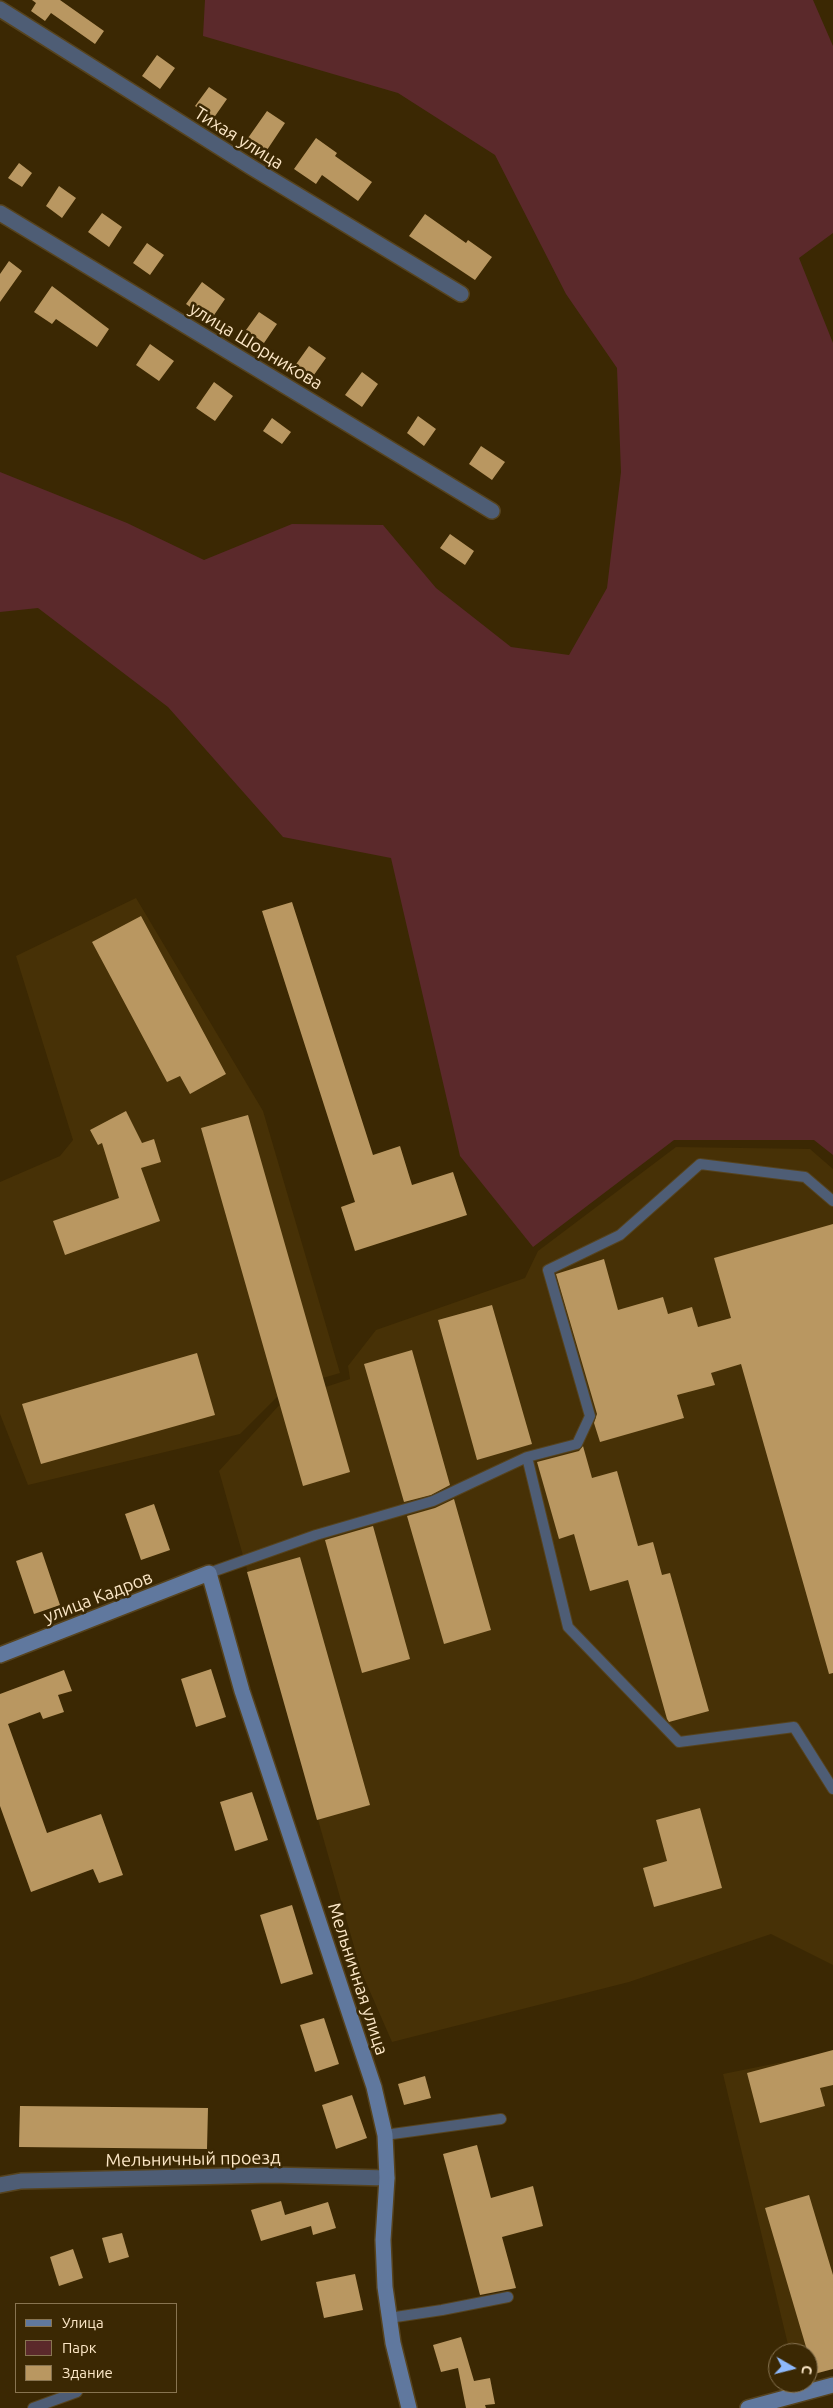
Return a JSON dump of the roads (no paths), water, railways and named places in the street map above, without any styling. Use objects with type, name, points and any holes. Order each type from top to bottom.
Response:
[{"type":"street","name":"Тихая улица","points":[[0,9],[251,167],[461,294]]},
{"type":"street","name":"улица Шорникова","points":[[0,213],[492,511]]},
{"type":"street","name":"улица Кадров","points":[[0,1655],[209,1573]]},
{"type":"street","name":"Мельничная улица","points":[[209,1573],[242,1691],[374,2087],[385,2135],[387,2178],[383,2240],[385,2287],[393,2343],[409,2408]]},
{"type":"street","name":"Мельничный проезд","points":[[0,2184],[21,2181],[272,2175],[387,2178]]},
{"type":"street","points":[[748,2408],[833,2385]]},
{"type":"lane","points":[[209,1573],[316,1535],[432,1501],[527,1457],[577,1444],[590,1416],[548,1270],[620,1235],[700,1164],[805,1177],[833,1201]]},
{"type":"lane","points":[[527,1457],[568,1626],[679,1742],[794,1727],[833,1789]]},
{"type":"lane","points":[[385,2135],[501,2119]]},
{"type":"lane","points":[[389,2318],[508,2297]]},
{"type":"lane","points":[[33,2408],[74,2393]]}]
